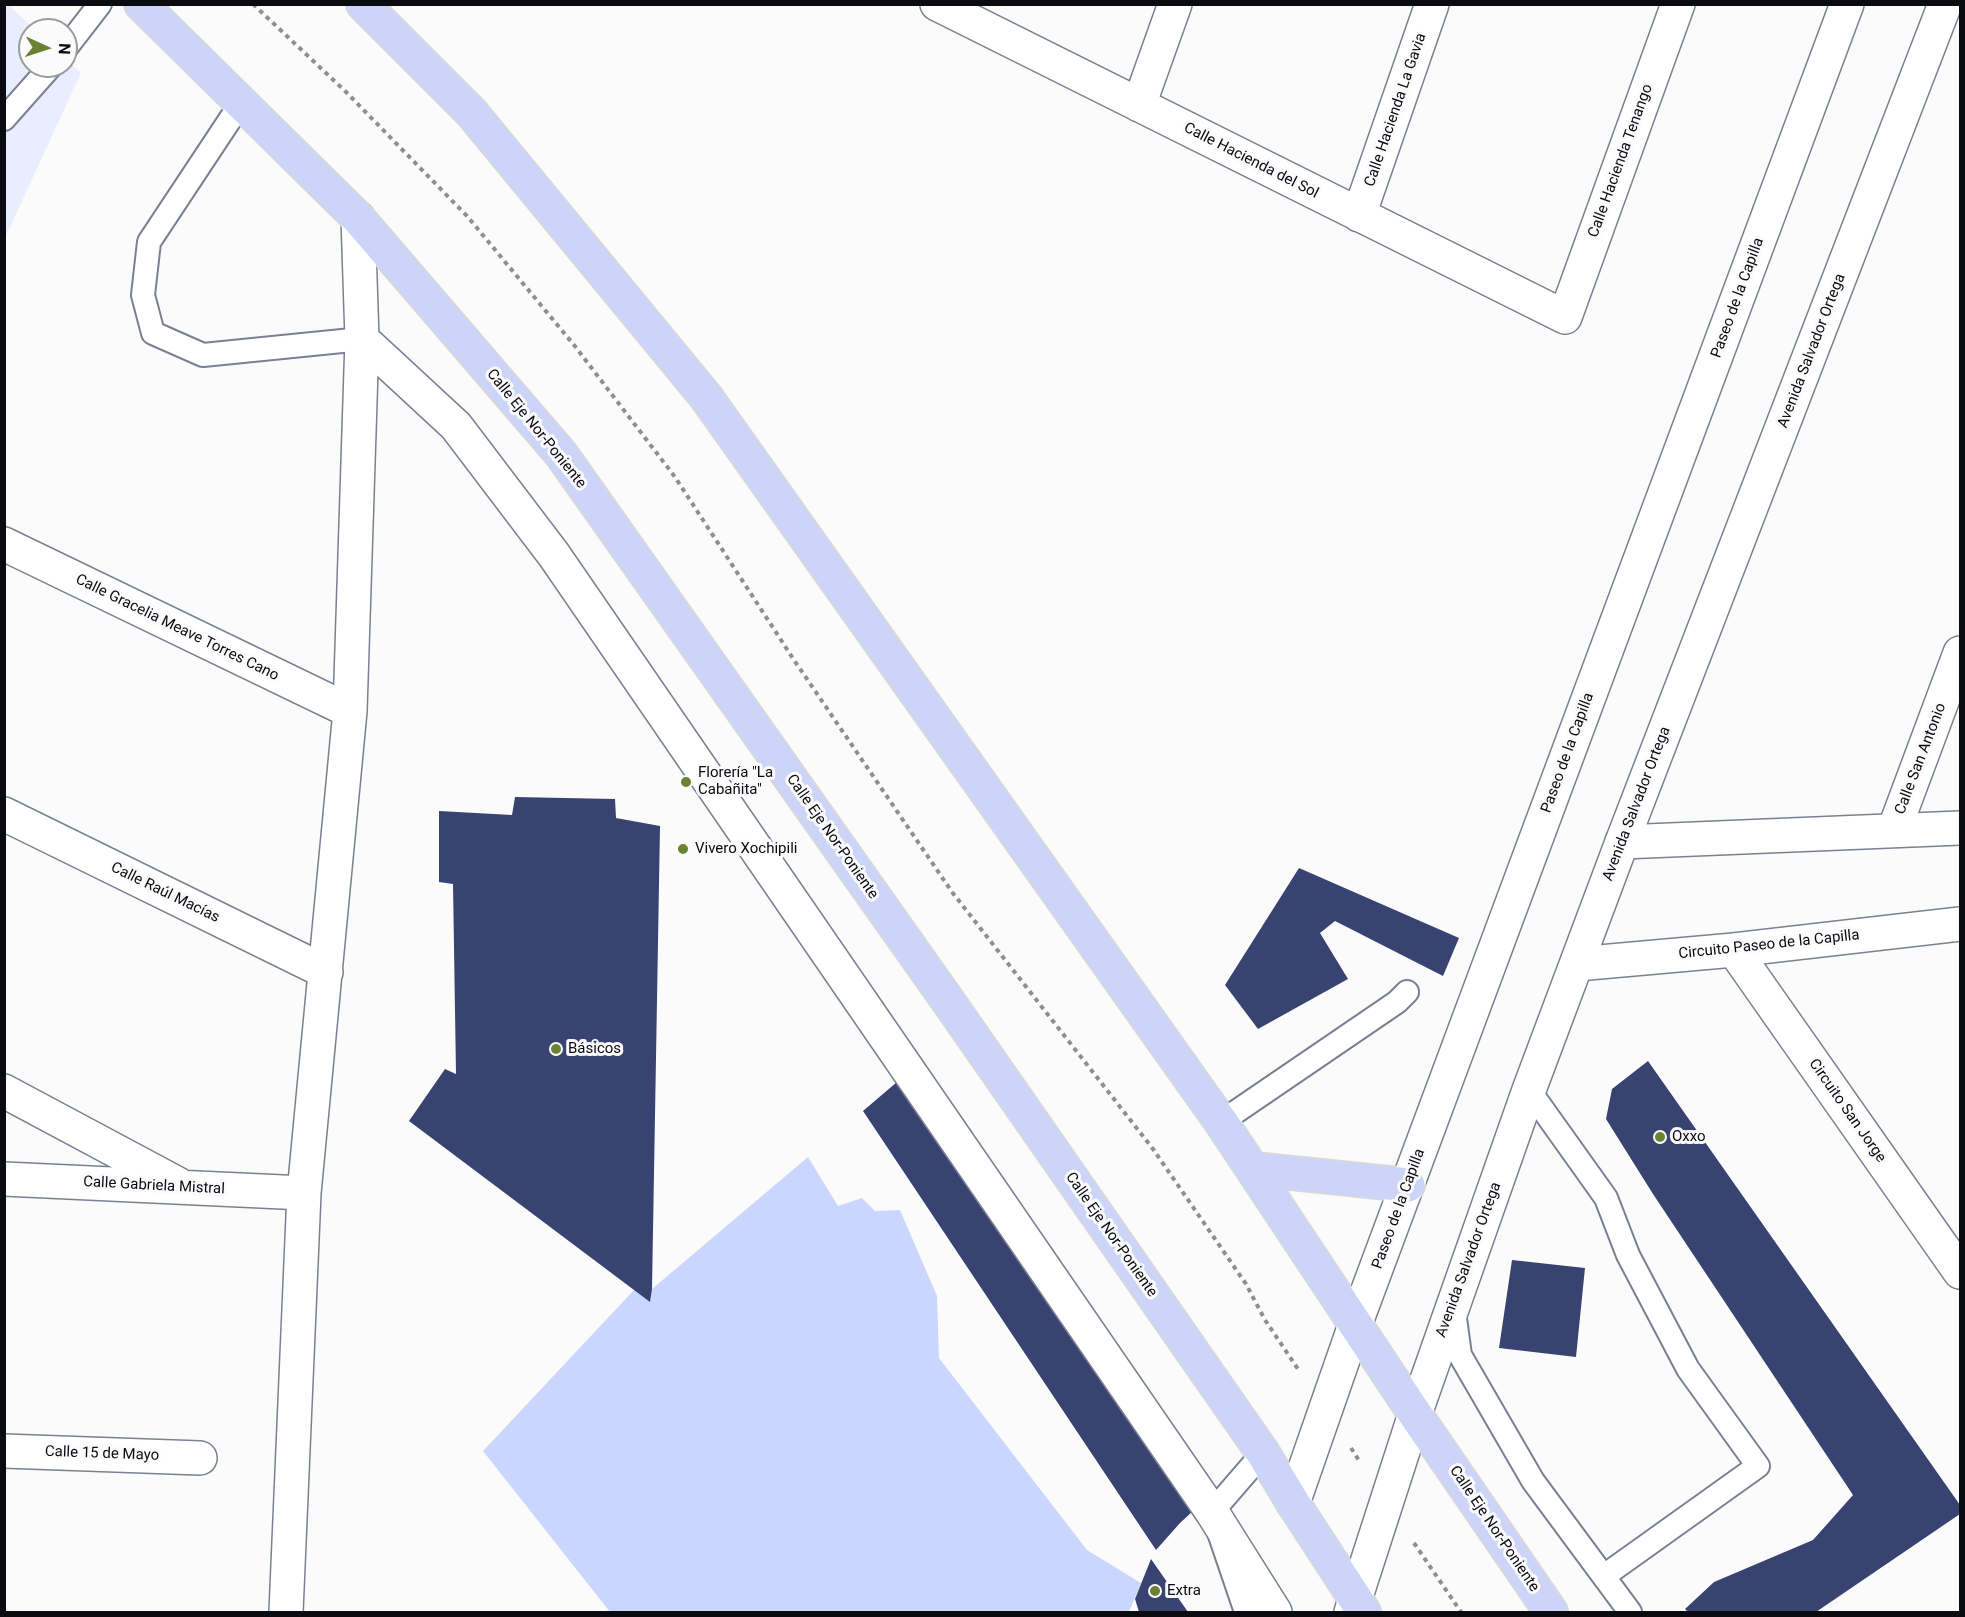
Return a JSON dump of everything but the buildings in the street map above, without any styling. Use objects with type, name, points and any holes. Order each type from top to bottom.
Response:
[{"type":"main road","name":"Calle Eje Nor-Poniente","points":[[141,4],[358,218],[561,454],[941,991],[1263,1453],[1356,1608]]},
{"type":"main road","name":"Calle Eje Nor-Poniente","points":[[369,7],[471,112],[706,397],[1221,1122],[1355,1325],[1551,1612]]},
{"type":"main road","points":[[1253,1169],[1408,1185]]},
{"type":"street","name":"Calle Hacienda del Sol","points":[[937,4],[1565,318]]},
{"type":"street","points":[[1139,105],[1175,4]]},
{"type":"street","name":"Calle Hacienda La Gavia","points":[[1359,215],[1432,4]]},
{"type":"street","name":"Calle Hacienda Tenango","points":[[1565,318],[1678,4]]},
{"type":"street","name":"Paseo de la Capilla","points":[[1293,1503],[1355,1325],[1847,4]]},
{"type":"street","name":"Avenida Salvador Ortega","points":[[1356,1608],[1415,1414],[1529,1090],[1622,842],[1945,4]]},
{"type":"street","points":[[286,1612],[304,1193],[351,711],[362,339],[358,218]]},
{"type":"street","points":[[362,339],[456,426],[554,555],[1212,1512],[1275,1612]]},
{"type":"street","name":"Calle Gracelia Meave Torres Cano","points":[[4,544],[351,711]]},
{"type":"street","name":"Calle San Antonio","points":[[1894,830],[1960,653]]},
{"type":"street","name":"Calle Raúl Macías","points":[[4,814],[326,972]]},
{"type":"street","points":[[1622,842],[1960,828]]},
{"type":"street","name":"Circuito Paseo de la Capilla","points":[[1577,964],[1734,950],[1960,924]]},
{"type":"street","name":"Circuito San Jorge","points":[[1734,950],[1960,1272]]},
{"type":"street","points":[[4,1091],[185,1188]]},
{"type":"street","name":"Calle Gabriela Mistral","points":[[4,1179],[304,1193]]},
{"type":"street","name":"Calle 15 de Mayo","points":[[4,1450],[200,1458]]},
{"type":"lane","points":[[78,32],[100,4]]},
{"type":"lane","points":[[4,119],[40,78]]},
{"type":"lane","points":[[241,103],[149,242],[143,295],[153,333],[203,355],[362,339]]},
{"type":"lane","points":[[1221,1122],[1397,1002],[1407,992]]},
{"type":"lane","points":[[1529,1090],[1606,1198],[1628,1255],[1688,1369],[1758,1466],[1604,1576]]},
{"type":"lane","points":[[1453,1304],[1460,1355],[1533,1481],[1630,1612]]},
{"type":"lane","points":[[1246,1612],[1212,1512],[1263,1453]]},
{"type":"path","points":[[253,4],[346,92],[467,216],[574,345],[632,420],[675,477],[794,660],[952,892],[1153,1149],[1246,1284],[1265,1320]]},
{"type":"shaded area","points":[[8,4],[23,18],[18,18],[18,78],[78,78],[78,70],[81,73],[5,238],[4,5]]},
{"type":"shaded area","points":[[808,1157],[838,1206],[862,1198],[875,1211],[900,1210],[937,1296],[939,1358],[1087,1550],[1141,1583],[1129,1612],[610,1612],[483,1451],[634,1290],[652,1289]]},
{"type":"place","name":"Florería \"La Cabañita\"","points":[[686,782]]},
{"type":"place","name":"Vivero Xochipili","points":[[683,849]]},
{"type":"place","name":"Básicos","points":[[556,1049]]},
{"type":"place","name":"Oxxo","points":[[1660,1137]]},
{"type":"place","name":"Extra","points":[[1155,1591]]}]
